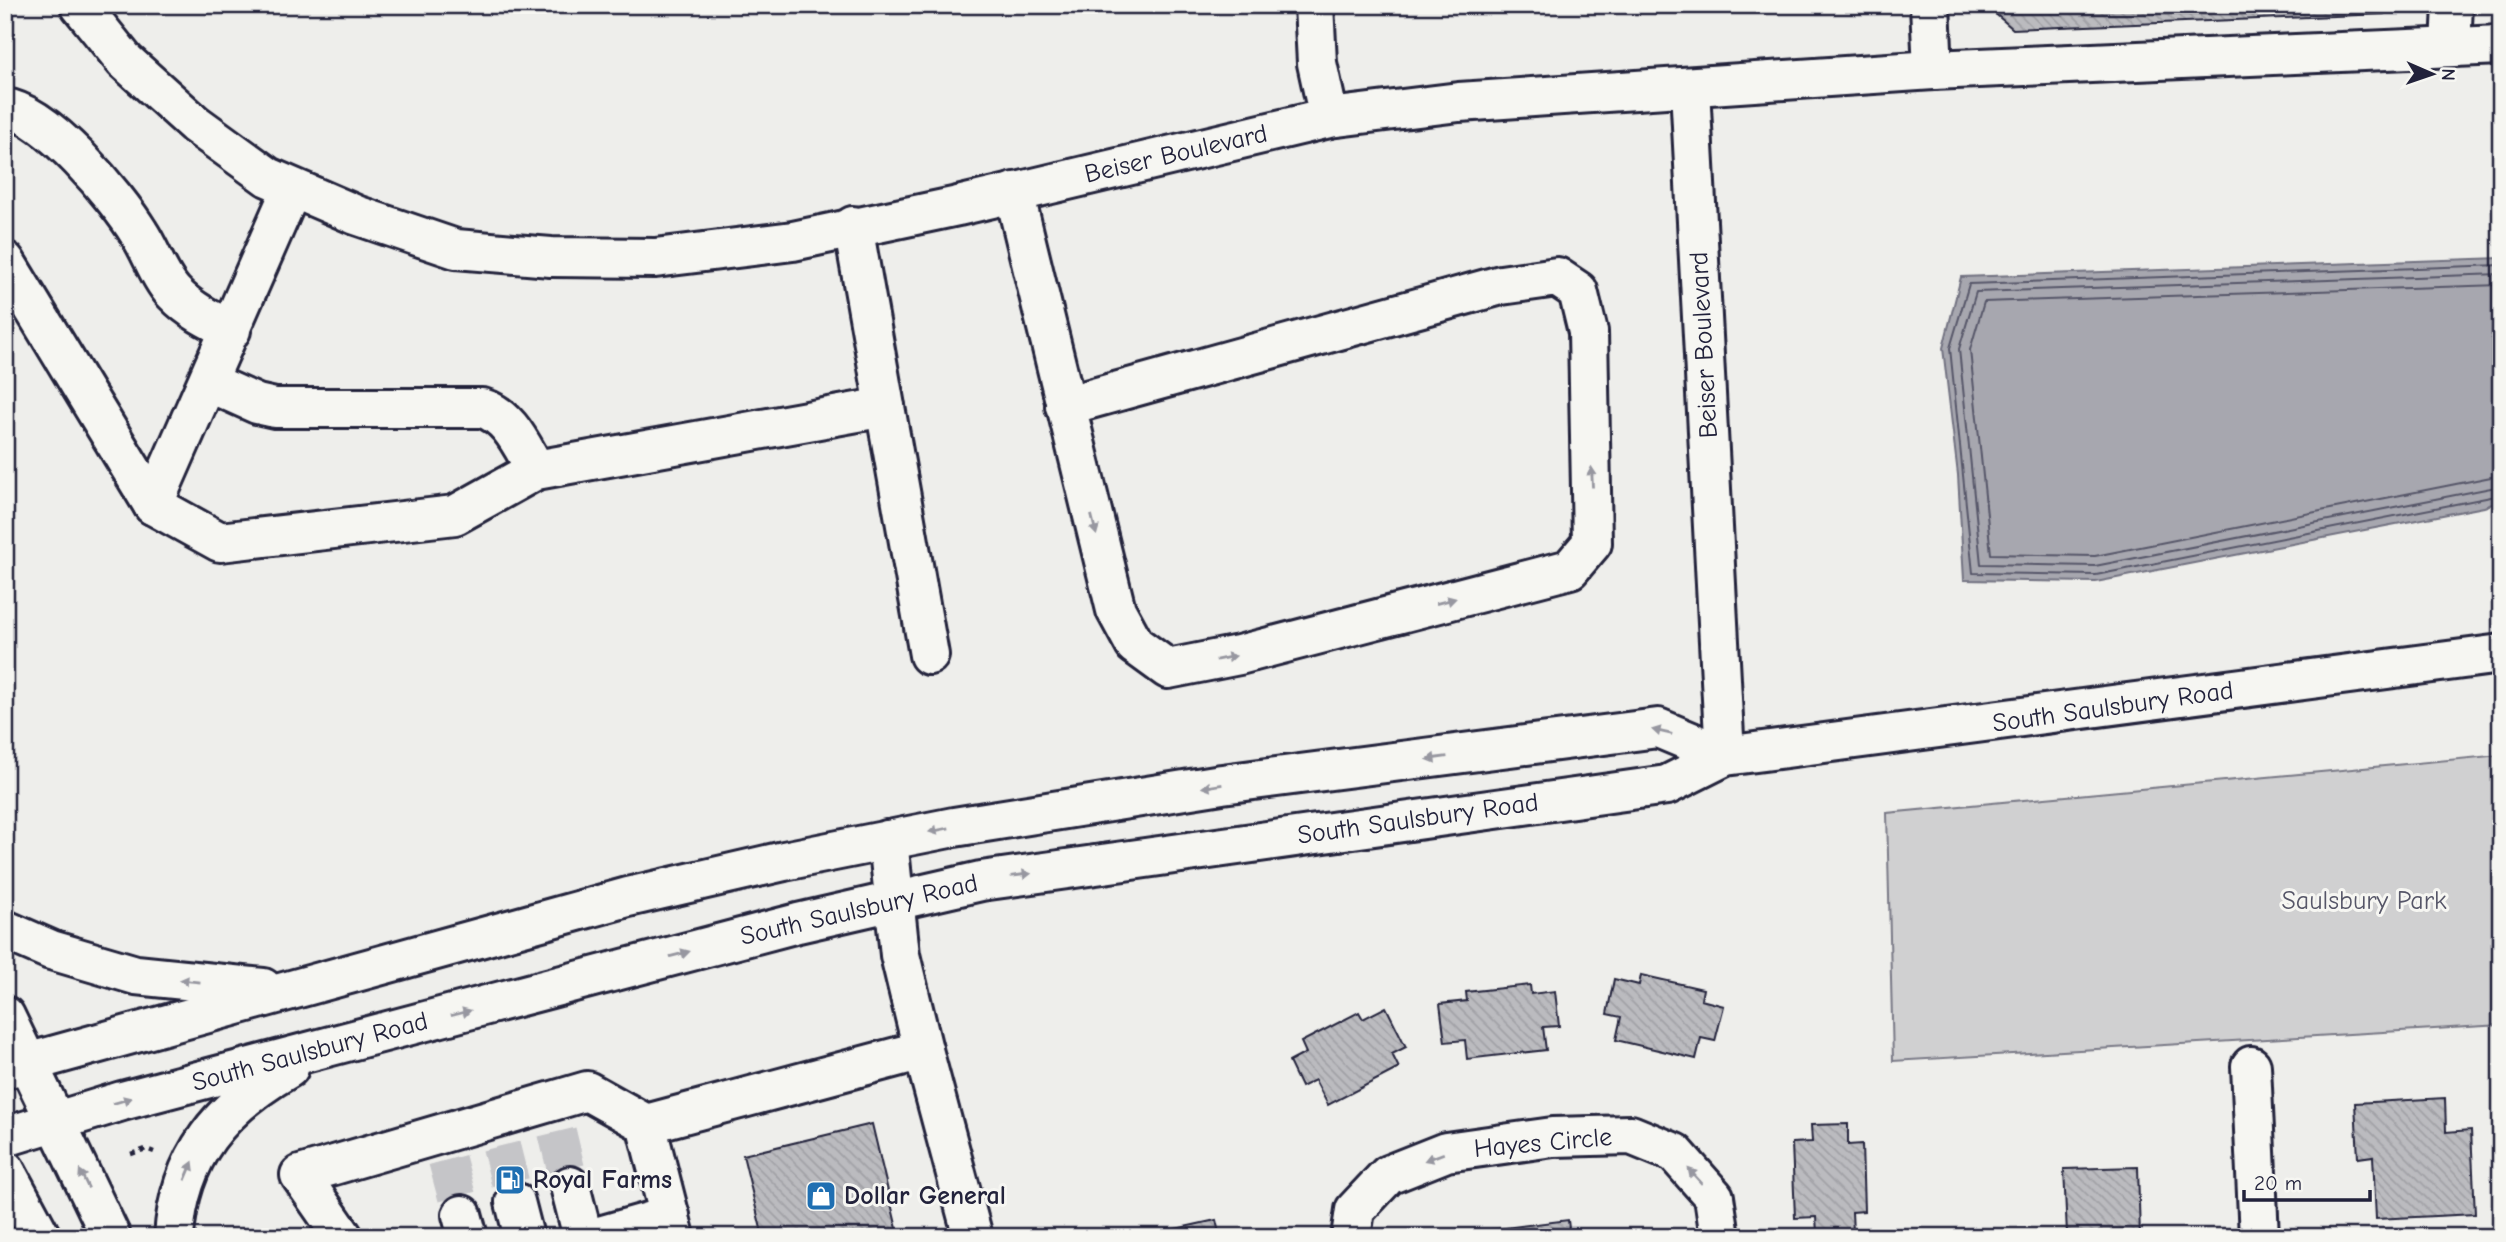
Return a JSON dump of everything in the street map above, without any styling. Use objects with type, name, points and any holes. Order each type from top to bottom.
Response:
[{"type":"main road","name":"Beiser Boulevard","points":[[80,5],[125,61],[195,124],[268,177],[356,215],[456,248],[551,257],[655,258],[793,241],[1329,118],[1459,102],[1690,89],[1726,756]]},
{"type":"main road","points":[[1314,5],[1317,63],[1329,118]]},
{"type":"main road","points":[[1930,5],[1933,70]]},
{"type":"main road","points":[[2451,47],[2453,5]]},
{"type":"main road","points":[[1690,89],[1933,70],[2501,46]]},
{"type":"main road","points":[[5,108],[43,124],[113,196],[139,233],[172,292],[201,316],[231,330]]},
{"type":"main road","points":[[153,505],[292,188]]},
{"type":"main road","points":[[1014,192],[1065,406],[1116,610],[1135,645],[1168,669],[1239,655],[1570,569],[1591,543],[1588,332],[1578,292],[1557,277],[1501,285],[1065,406]]},
{"type":"main road","points":[[853,226],[929,655]]},
{"type":"main road","points":[[5,261],[153,505],[220,542],[455,515],[536,470],[885,407]]},
{"type":"main road","points":[[208,382],[257,404],[275,408],[482,408],[495,411],[504,420],[536,470]]},
{"type":"main road","name":"South Saulsbury Road","points":[[5,1137],[122,1101],[798,923],[995,878],[1667,785],[1726,756],[2501,654]]},
{"type":"main road","name":"South Saulsbury Road","points":[[17,1065],[628,897],[888,840],[1222,785],[1658,728],[1726,756]]},
{"type":"main road","points":[[888,840],[900,955],[973,1237]]},
{"type":"main road","points":[[5,930],[51,950],[136,975],[283,990]]},
{"type":"main road","points":[[5,1016],[17,1065],[57,1121],[111,1237]]},
{"type":"main road","points":[[174,1237],[176,1214],[184,1184],[200,1145],[237,1104],[263,1083],[321,1050]]},
{"type":"main road","points":[[336,1233],[300,1175],[444,1148],[553,1117],[587,1091],[646,1124],[923,1050]]},
{"type":"main road","points":[[2251,1066],[2259,1237]]},
{"type":"main road","points":[[596,1237],[673,1226],[646,1124]]},
{"type":"main road","name":"Hayes Circle","points":[[1351,1237],[1355,1210],[1388,1175],[1447,1152],[1553,1136],[1631,1135],[1675,1153],[1714,1197],[1720,1237]]},
{"type":"main road","points":[[5,1170],[41,1237]]},
{"type":"main road","points":[[570,1186],[583,1237]]},
{"type":"path","points":[[131,1154],[146,1149]]},
{"type":"green space","name":"Saulsbury Park","points":[[2501,755],[2501,1025],[1893,1061],[1887,813]]},
{"type":"water","points":[[2501,258],[2501,501],[2484,507],[2096,582],[1964,580],[1958,475],[1943,348],[1961,277]]},
{"type":"building","points":[[1985,5],[2392,5],[2384,14],[2013,29]]},
{"type":"building","points":[[1641,975],[1703,989],[1701,1000],[1724,1006],[1715,1041],[1701,1038],[1696,1059],[1616,1040],[1621,1017],[1607,1014],[1614,979],[1639,985]]},
{"type":"building","points":[[1530,985],[1531,994],[1555,991],[1559,1026],[1543,1027],[1546,1050],[1467,1059],[1465,1040],[1445,1042],[1440,1004],[1467,1001],[1466,992]]},
{"type":"building","points":[[1386,1007],[1406,1047],[1392,1054],[1399,1068],[1328,1105],[1315,1080],[1301,1087],[1289,1062],[1306,1053],[1301,1042],[1359,1012],[1363,1019]]},
{"type":"building","points":[[2445,1098],[2446,1132],[2471,1130],[2475,1214],[2376,1219],[2373,1156],[2358,1158],[2355,1103]]},
{"type":"building","name":"Dollar General","points":[[872,1124],[899,1237],[763,1237],[743,1155]]},
{"type":"building","points":[[1848,1124],[1848,1145],[1862,1144],[1864,1211],[1852,1212],[1853,1232],[1817,1233],[1816,1217],[1795,1218],[1792,1143],[1812,1142],[1811,1125]]},
{"type":"building","points":[[2138,1167],[2140,1237],[2062,1237],[2067,1234],[2064,1169]]},
{"type":"building","points":[[1216,1220],[1220,1237],[1177,1237],[1175,1229]]},
{"type":"building","points":[[1568,1220],[1570,1237],[1490,1237],[1489,1230]]},
{"type":"tunnel","points":[[557,1132],[570,1186]]},
{"type":"tunnel","points":[[501,1146],[515,1202]]},
{"type":"tunnel","points":[[447,1160],[462,1215]]},
{"type":"place","name":"Royal Farms","points":[[510,1180]]},
{"type":"place","name":"Dollar General","points":[[821,1196]]}]
